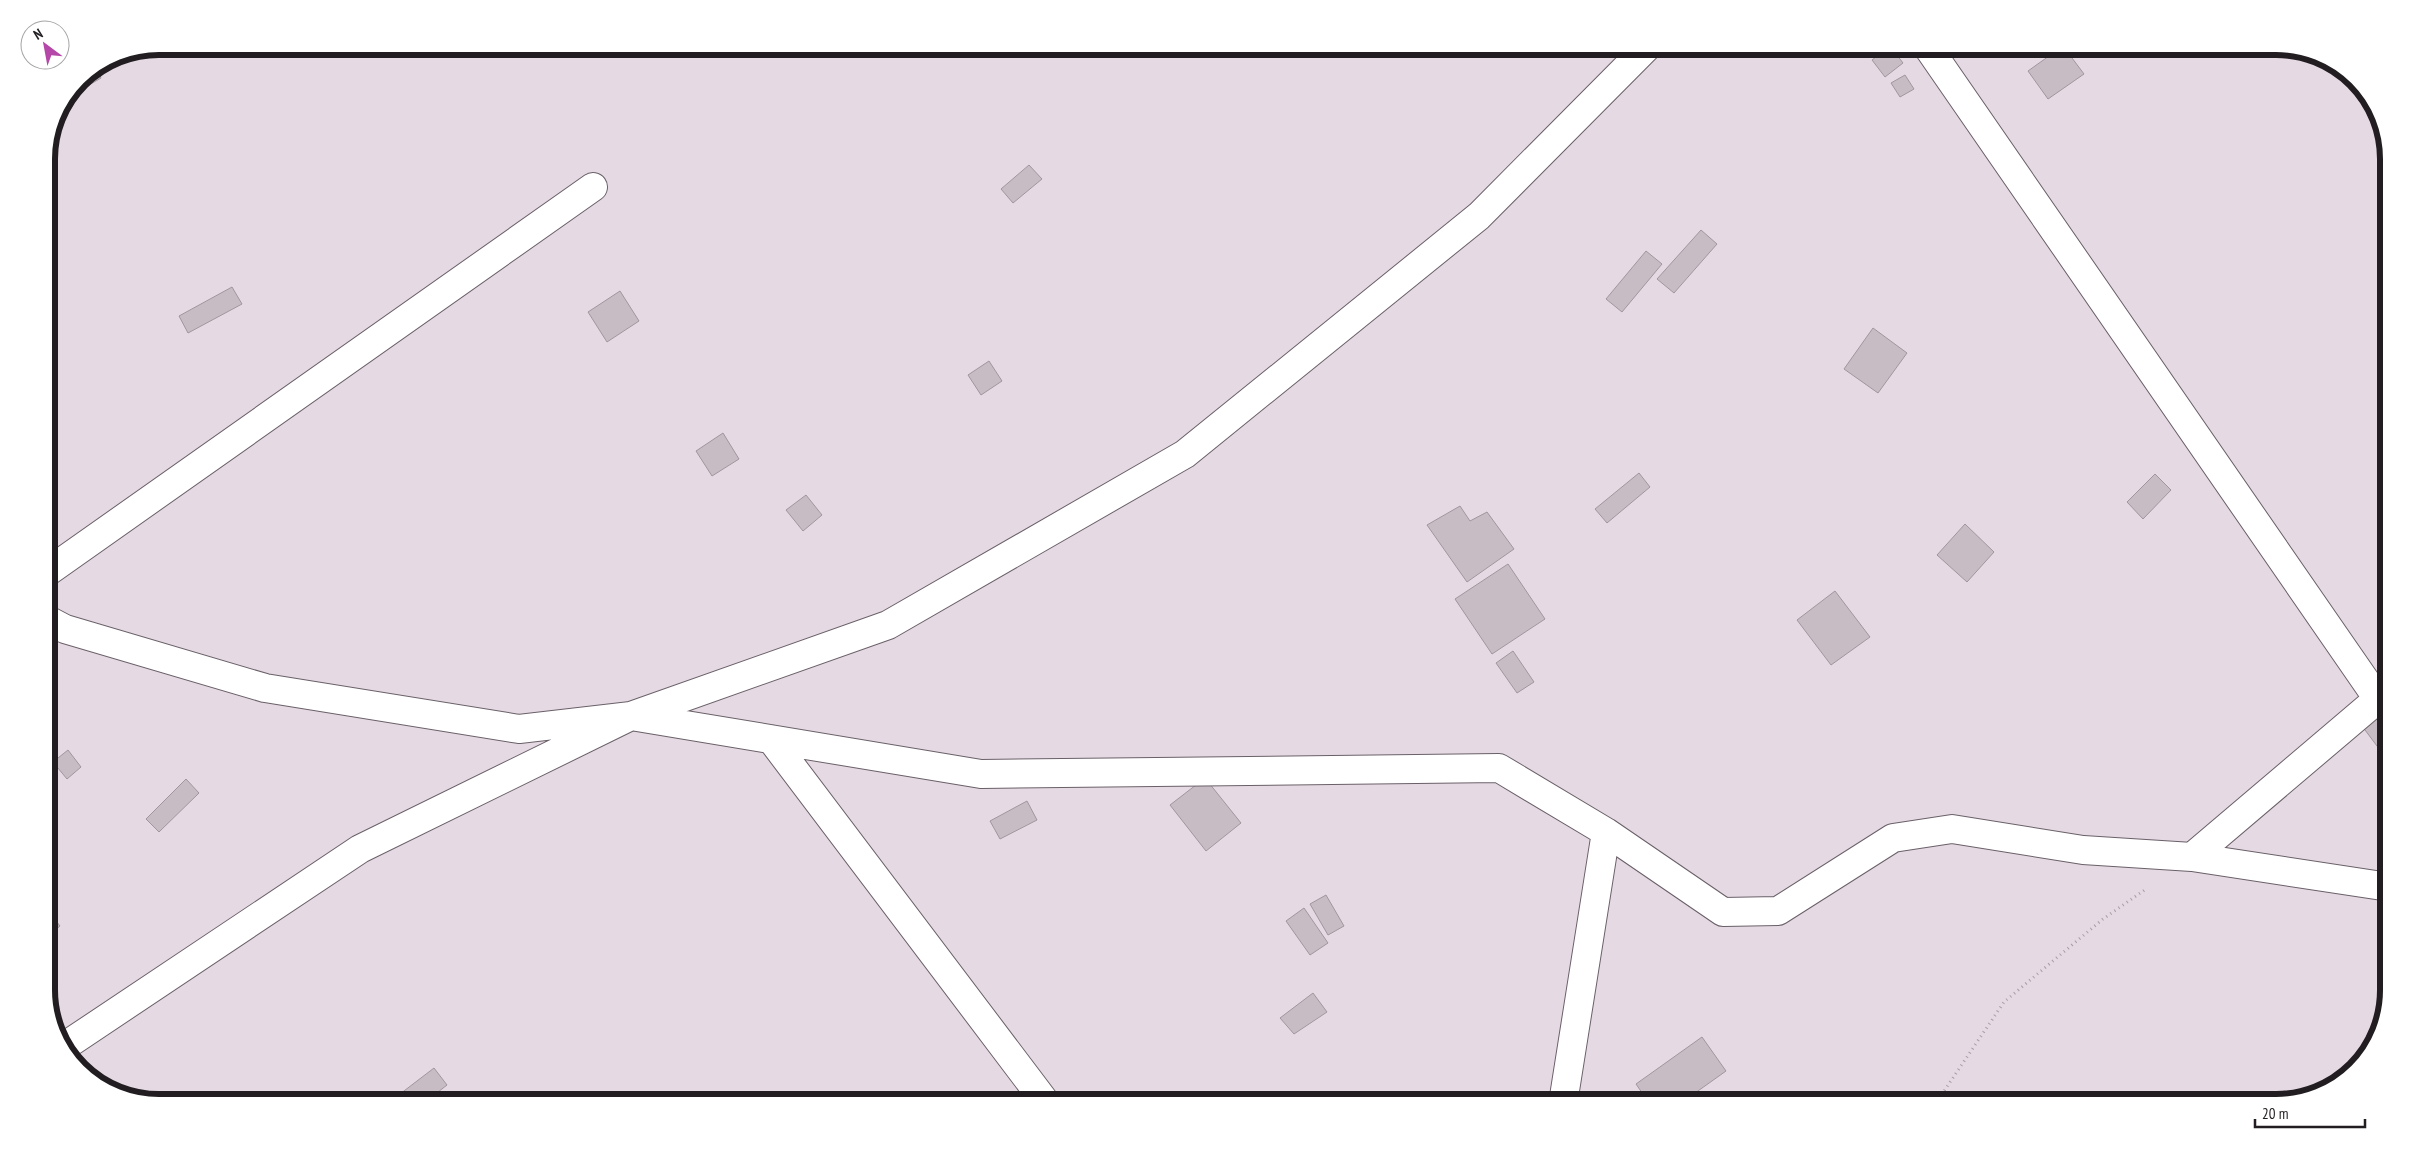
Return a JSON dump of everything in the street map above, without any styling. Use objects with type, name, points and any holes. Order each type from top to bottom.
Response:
[{"type":"street","points":[[70,1043],[360,849],[631,716],[888,625],[1185,454],[1479,216],[1639,55]]},
{"type":"street","points":[[1933,55],[2378,698],[2192,856]]},
{"type":"street","points":[[55,567],[593,187]]},
{"type":"street","points":[[55,624],[265,688],[519,729],[631,716],[981,774],[1499,768],[1606,832],[1723,912],[1778,911],[1893,838],[1952,829],[2083,850],[2192,856],[2380,887]]},
{"type":"street","points":[[771,739],[1039,1094]]},
{"type":"street","points":[[1564,1094],[1606,832]]},
{"type":"path","points":[[1942,1094],[2004,1002],[2103,919],[2152,885]]},
{"type":"building","points":[[1878,55],[1897,55],[1903,63],[1885,77],[1872,60]]},
{"type":"building","points":[[2050,55],[2070,55],[2084,74],[2048,99],[2028,71]]},
{"type":"building","points":[[99,74],[101,78],[81,90]]},
{"type":"building","points":[[1905,75],[1914,89],[1900,97],[1891,83]]},
{"type":"building","points":[[1029,165],[1042,179],[1013,203],[1001,189]]},
{"type":"building","points":[[1701,230],[1717,244],[1674,293],[1657,279]]},
{"type":"building","points":[[1646,251],[1662,264],[1622,312],[1606,299]]},
{"type":"building","points":[[232,287],[242,304],[188,333],[179,316]]},
{"type":"building","points":[[620,291],[639,321],[607,342],[588,312]]},
{"type":"building","points":[[1873,328],[1907,353],[1878,393],[1844,369]]},
{"type":"building","points":[[989,361],[1002,381],[981,395],[968,375]]},
{"type":"building","points":[[723,433],[739,459],[712,476],[696,451]]},
{"type":"building","points":[[1639,473],[1650,487],[1607,523],[1595,509]]},
{"type":"building","points":[[2155,474],[2171,490],[2143,519],[2127,502]]},
{"type":"building","points":[[806,495],[822,515],[803,531],[786,510]]},
{"type":"building","points":[[1460,506],[1470,521],[1487,512],[1514,549],[1467,582],[1427,525]]},
{"type":"building","points":[[1965,524],[1994,552],[1967,582],[1937,555]]},
{"type":"building","points":[[1508,564],[1545,619],[1492,654],[1455,599]]},
{"type":"building","points":[[1835,591],[1870,637],[1831,665],[1797,620]]},
{"type":"building","points":[[1513,651],[1534,682],[1517,693],[1496,663]]},
{"type":"building","points":[[2380,713],[2380,750],[2362,726]]},
{"type":"building","points":[[68,750],[81,767],[67,779],[55,764],[55,760]]},
{"type":"building","points":[[1205,778],[1241,823],[1206,851],[1170,805]]},
{"type":"building","points":[[186,779],[199,793],[159,832],[146,819]]},
{"type":"building","points":[[1027,801],[1037,820],[1000,839],[990,821]]},
{"type":"building","points":[[1326,895],[1344,926],[1328,935],[1310,904]]},
{"type":"building","points":[[1304,908],[1328,943],[1310,955],[1286,921]]},
{"type":"building","points":[[55,920],[60,926],[55,930]]},
{"type":"building","points":[[1313,993],[1327,1012],[1294,1034],[1280,1018]]},
{"type":"building","points":[[1702,1037],[1726,1071],[1694,1094],[1643,1094],[1636,1084]]},
{"type":"building","points":[[434,1068],[447,1085],[436,1094],[400,1094]]}]
